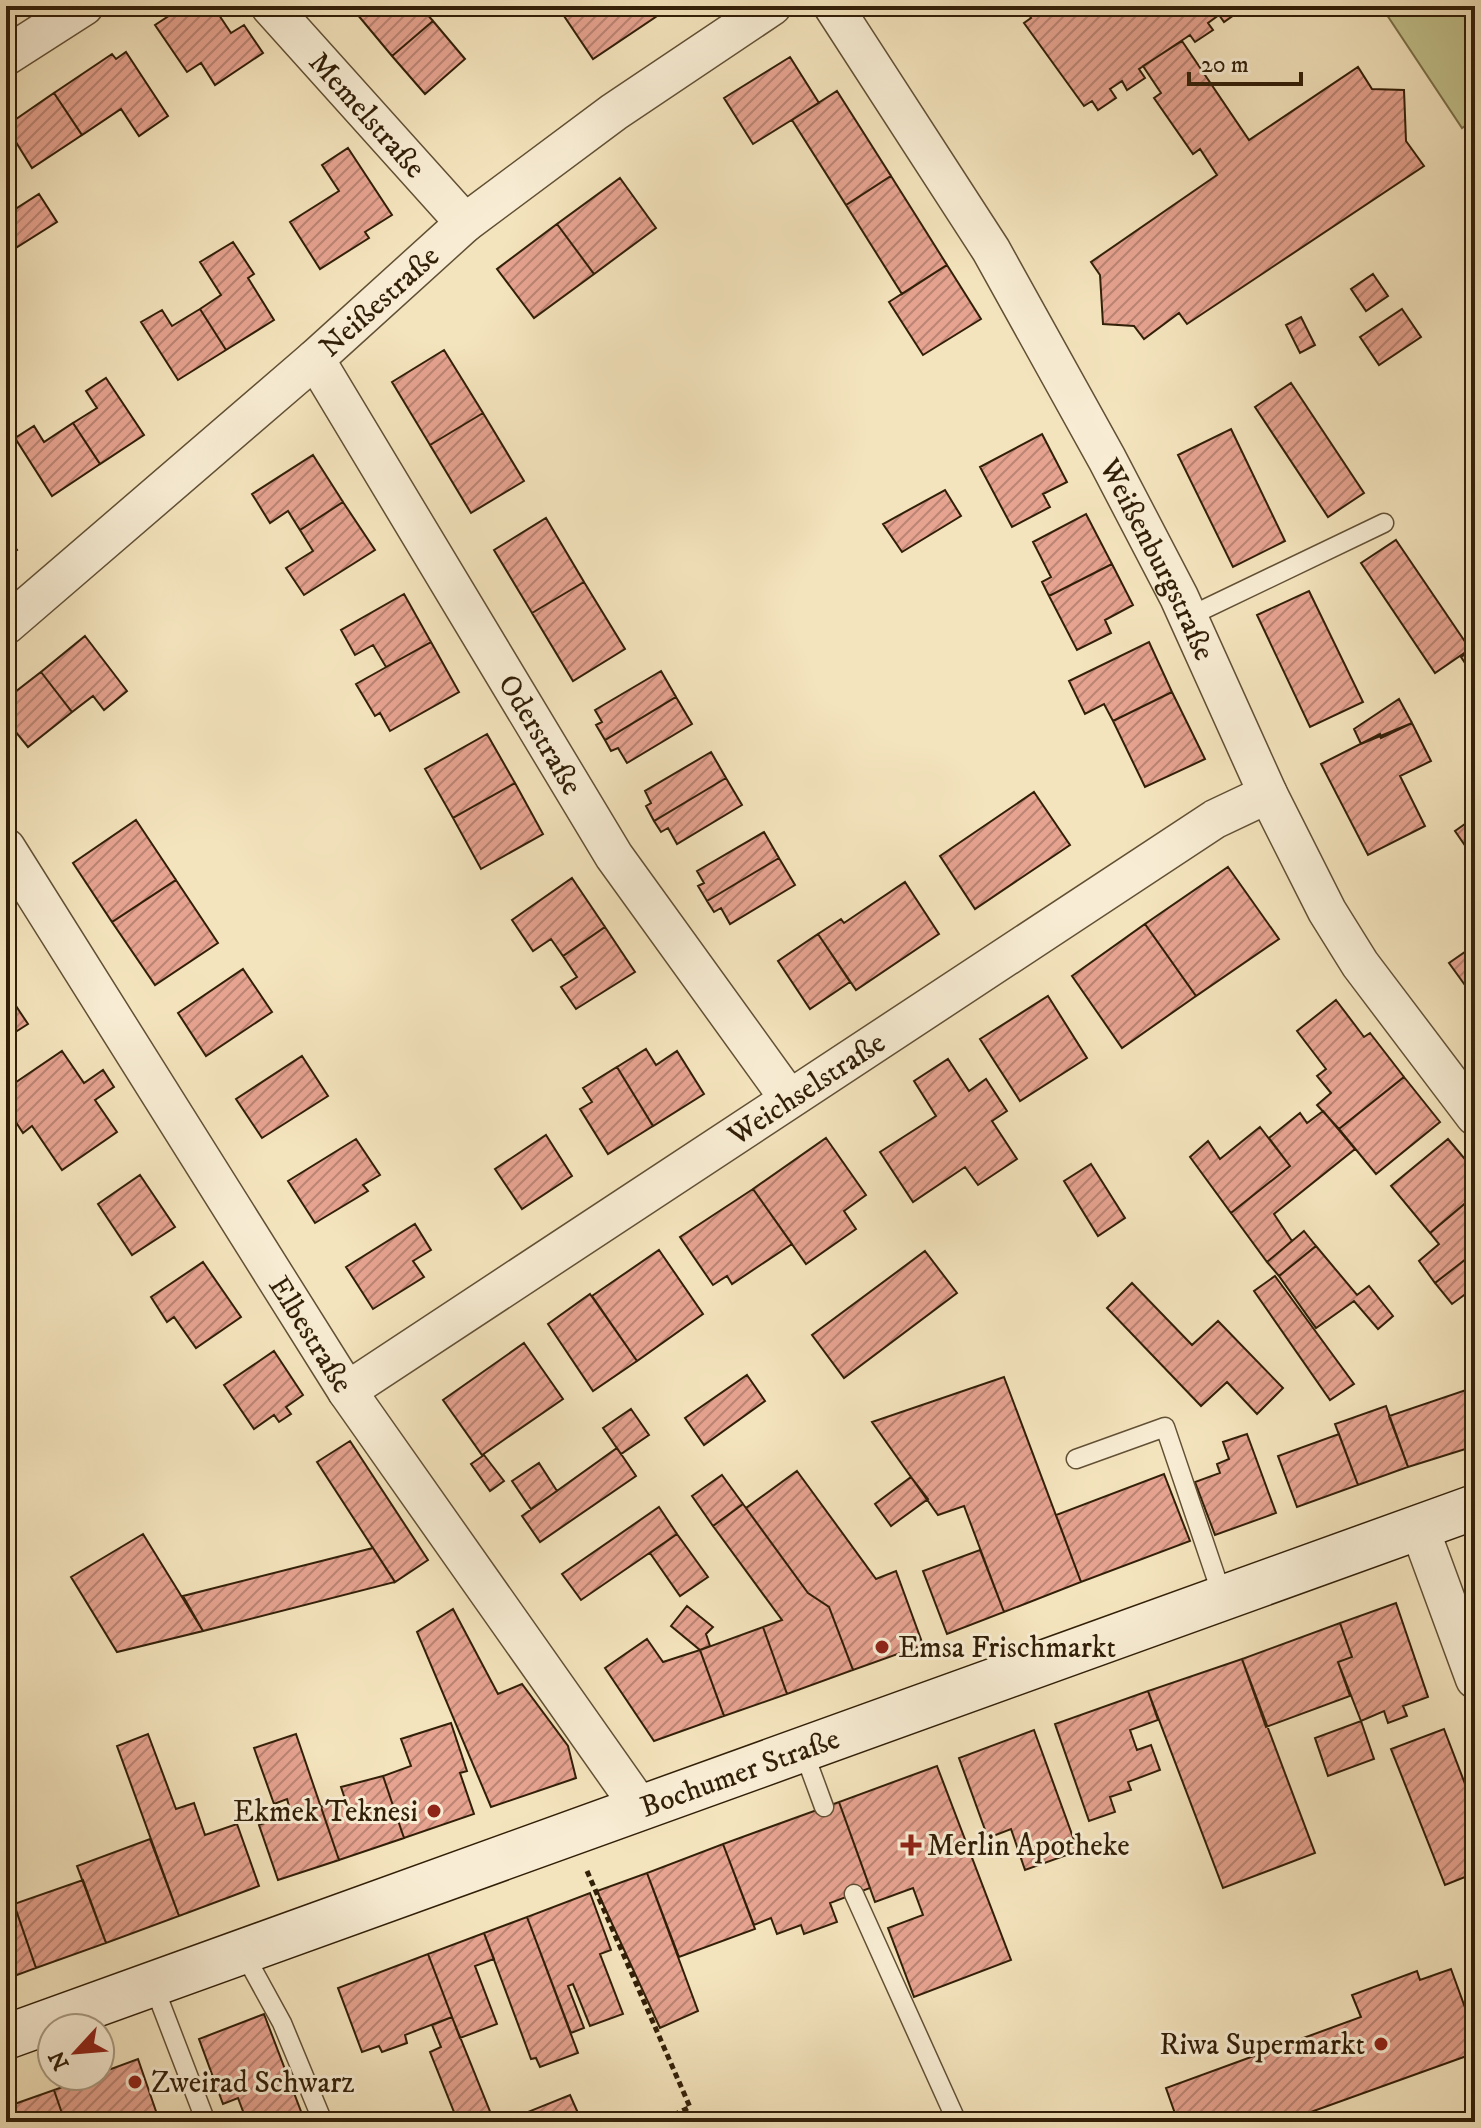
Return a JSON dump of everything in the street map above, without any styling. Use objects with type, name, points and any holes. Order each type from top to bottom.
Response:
[{"type":"main road","name":"Bochumer Straße","points":[[6,2037],[1475,1507]]},
{"type":"street","points":[[6,56],[84,6]]},
{"type":"street","name":"Memelstraße","points":[[270,6],[465,223]]},
{"type":"street","name":"Neißestraße","points":[[6,625],[315,359],[465,223],[614,112],[772,6]]},
{"type":"street","name":"Weißenburgstraße","points":[[833,6],[991,250],[1107,459],[1188,617],[1268,794],[1327,911],[1360,964],[1461,1071],[1475,1116]]},
{"type":"street","name":"Oderstraße","points":[[315,359],[614,856],[788,1097]]},
{"type":"street","name":"Weichselstraße","points":[[347,1391],[788,1097],[1215,819],[1268,794]]},
{"type":"street","name":"Elbestraße","points":[[6,848],[347,1391],[640,1807]]},
{"type":"street","points":[[1419,1527],[1475,1679]]},
{"type":"lane","points":[[1188,617],[1384,523]]},
{"type":"lane","points":[[1076,1459],[1165,1427],[1223,1598]]},
{"type":"lane","points":[[803,1749],[824,1807]]},
{"type":"lane","points":[[854,1894],[957,2122]]},
{"type":"lane","points":[[243,1952],[282,2023],[323,2122]]},
{"type":"lane","points":[[153,1984],[206,2122]]},
{"type":"path","points":[[571,1833],[648,2019],[690,2107],[660,2122]]},
{"type":"green space","points":[[1381,6],[1475,6],[1475,119],[1462,128]]},
{"type":"building","points":[[184,6],[213,6],[231,33],[244,25],[263,53],[215,85],[201,63],[187,72],[155,25]]},
{"type":"building","points":[[366,6],[420,6],[433,21],[392,56],[357,14]]},
{"type":"building","points":[[572,6],[672,6],[593,59],[562,13]]},
{"type":"building","points":[[1033,6],[1238,6],[1241,10],[1224,22],[1219,15],[1208,23],[1213,30],[1195,42],[1190,35],[1139,69],[1145,78],[1127,90],[1122,81],[1110,89],[1116,98],[1098,110],[1092,101],[1084,106],[1024,23],[1031,18],[1026,10]]},
{"type":"building","points":[[433,21],[465,59],[425,94],[392,56]]},
{"type":"building","points":[[1182,41],[1249,140],[1358,67],[1372,89],[1404,90],[1406,141],[1424,166],[1187,324],[1179,313],[1144,339],[1134,326],[1103,324],[1100,275],[1091,262],[1217,175],[1200,149],[1193,154],[1154,98],[1161,93],[1143,66]]},
{"type":"building","points":[[126,52],[168,116],[139,136],[121,109],[82,135],[54,93],[112,54],[116,59]]},
{"type":"building","points":[[790,57],[819,103],[753,144],[724,98]]},
{"type":"building","points":[[837,91],[891,176],[846,205],[792,120]]},
{"type":"building","points":[[54,93],[82,135],[32,168],[6,126]]},
{"type":"building","points":[[348,148],[392,215],[365,232],[369,238],[320,269],[290,222],[339,191],[322,165]]},
{"type":"building","points":[[891,176],[947,265],[902,294],[846,205]]},
{"type":"building","points":[[620,178],[656,228],[594,274],[557,224]]},
{"type":"building","points":[[39,194],[57,222],[14,249],[6,236],[6,215]]},
{"type":"building","points":[[557,224],[594,274],[534,318],[497,269]]},
{"type":"building","points":[[233,242],[254,274],[248,278],[274,320],[226,350],[200,309],[221,295],[200,262]]},
{"type":"building","points":[[947,265],[981,319],[923,355],[889,302]]},
{"type":"building","points":[[1373,274],[1388,296],[1366,311],[1351,289]]},
{"type":"building","points":[[200,309],[226,350],[178,380],[141,322],[162,310],[172,326]]},
{"type":"building","points":[[1402,309],[1421,337],[1379,365],[1360,337]]},
{"type":"building","points":[[1301,317],[1315,345],[1300,353],[1286,325]]},
{"type":"building","points":[[444,350],[483,413],[430,445],[392,382]]},
{"type":"building","points":[[106,378],[144,435],[100,464],[73,423],[97,408],[86,391]]},
{"type":"building","points":[[1291,383],[1364,493],[1328,517],[1255,407]]},
{"type":"building","points":[[483,413],[524,481],[471,513],[430,445]]},
{"type":"building","points":[[73,423],[100,464],[52,496],[15,438],[34,426],[44,442]]},
{"type":"building","points":[[1231,429],[1285,541],[1233,567],[1178,455]]},
{"type":"building","points":[[1042,434],[1067,482],[1043,494],[1050,507],[1012,527],[980,467]]},
{"type":"building","points":[[313,455],[343,502],[300,530],[288,511],[270,523],[252,494]]},
{"type":"building","points":[[945,490],[961,516],[902,552],[883,524]]},
{"type":"building","points":[[343,502],[375,550],[304,595],[286,568],[313,551],[300,530]]},
{"type":"building","points":[[1086,514],[1112,564],[1049,596],[1042,582],[1051,577],[1033,542]]},
{"type":"building","points":[[546,518],[584,582],[532,613],[494,550]]},
{"type":"building","points":[[6,534],[17,550],[6,557]]},
{"type":"building","points":[[1396,540],[1470,649],[1435,673],[1361,563]]},
{"type":"building","points":[[1112,564],[1133,605],[1105,620],[1111,633],[1077,650],[1049,596]]},
{"type":"building","points":[[584,582],[625,649],[573,681],[532,613]]},
{"type":"building","points":[[1309,591],[1363,702],[1310,727],[1257,615]]},
{"type":"building","points":[[404,594],[431,642],[386,667],[373,645],[355,655],[341,630]]},
{"type":"building","points":[[85,636],[127,691],[104,710],[93,696],[72,712],[41,672]]},
{"type":"building","points":[[431,642],[459,692],[390,731],[380,713],[375,716],[356,684]]},
{"type":"building","points":[[1149,642],[1172,692],[1113,721],[1104,704],[1085,714],[1069,681]]},
{"type":"building","points":[[1475,648],[1475,678],[1461,657]]},
{"type":"building","points":[[661,671],[676,697],[605,740],[596,725],[602,722],[595,710]]},
{"type":"building","points":[[41,672],[72,712],[28,747],[6,720],[6,699]]},
{"type":"building","points":[[1172,692],[1205,759],[1145,787],[1113,721]]},
{"type":"building","points":[[676,697],[692,724],[627,763],[618,748],[611,751],[605,740]]},
{"type":"building","points":[[1399,699],[1412,723],[1361,744],[1354,729]]},
{"type":"building","points":[[1412,723],[1431,761],[1400,776],[1425,826],[1368,855],[1321,764],[1380,734],[1381,738]]},
{"type":"building","points":[[487,734],[515,783],[453,818],[425,769]]},
{"type":"building","points":[[711,752],[726,778],[654,821],[646,806],[651,803],[645,791]]},
{"type":"building","points":[[726,778],[742,805],[677,844],[668,828],[661,832],[654,821]]},
{"type":"building","points":[[515,783],[543,834],[481,869],[453,818]]},
{"type":"building","points":[[1034,792],[1070,845],[975,909],[940,856]]},
{"type":"building","points":[[1475,817],[1475,860],[1455,831]]},
{"type":"building","points":[[136,820],[176,880],[112,922],[73,863]]},
{"type":"building","points":[[764,832],[779,858],[707,901],[698,886],[704,883],[697,871]]},
{"type":"building","points":[[779,858],[795,885],[730,924],[721,908],[714,912],[707,901]]},
{"type":"building","points":[[1228,867],[1279,939],[1196,996],[1145,924]]},
{"type":"building","points":[[572,878],[605,927],[563,956],[551,939],[533,951],[512,920]]},
{"type":"building","points":[[176,880],[218,943],[155,985],[112,922]]},
{"type":"building","points":[[905,882],[939,934],[856,990],[818,934],[841,919],[844,923]]},
{"type":"building","points":[[1145,924],[1196,996],[1122,1048],[1072,976]]},
{"type":"building","points":[[605,927],[635,972],[576,1009],[561,987],[577,977],[563,956]]},
{"type":"building","points":[[818,934],[850,982],[810,1009],[778,961]]},
{"type":"building","points":[[1475,945],[1475,999],[1449,963]]},
{"type":"building","points":[[243,969],[272,1012],[206,1056],[178,1013]]},
{"type":"building","points":[[8,994],[28,1024],[6,1038],[6,996]]},
{"type":"building","points":[[1048,996],[1087,1058],[1020,1101],[980,1039]]},
{"type":"building","points":[[1336,1000],[1364,1037],[1370,1033],[1404,1077],[1339,1129],[1317,1105],[1331,1093],[1317,1076],[1326,1069],[1297,1031]]},
{"type":"building","points":[[646,1049],[656,1065],[677,1051],[704,1094],[653,1126],[617,1067]]},
{"type":"building","points":[[62,1051],[84,1083],[103,1070],[114,1087],[95,1100],[117,1132],[62,1170],[32,1126],[23,1133],[6,1107],[6,1089]]},
{"type":"building","points":[[302,1056],[328,1096],[262,1138],[236,1099]]},
{"type":"building","points":[[948,1059],[969,1091],[986,1079],[1007,1111],[992,1121],[1017,1159],[978,1185],[965,1167],[913,1202],[880,1152],[936,1116],[914,1081]]},
{"type":"building","points":[[617,1067],[653,1126],[608,1154],[580,1109],[592,1102],[583,1088]]},
{"type":"building","points":[[1404,1077],[1440,1122],[1376,1174],[1339,1129]]},
{"type":"building","points":[[1323,1111],[1355,1149],[1274,1214],[1292,1241],[1267,1262],[1231,1213],[1290,1166],[1269,1138],[1300,1113],[1307,1123]]},
{"type":"building","points":[[1260,1127],[1290,1166],[1231,1213],[1190,1157],[1208,1141],[1220,1159]]},
{"type":"building","points":[[546,1135],[572,1176],[522,1209],[495,1169]]},
{"type":"building","points":[[826,1138],[866,1195],[844,1211],[856,1229],[806,1264],[753,1189]]},
{"type":"building","points":[[356,1139],[380,1175],[363,1185],[368,1191],[315,1223],[288,1181]]},
{"type":"building","points":[[1448,1139],[1475,1171],[1475,1195],[1430,1233],[1391,1186]]},
{"type":"building","points":[[1091,1164],[1125,1218],[1098,1236],[1064,1181]]},
{"type":"building","points":[[140,1175],[175,1227],[132,1255],[98,1204]]},
{"type":"building","points":[[753,1189],[792,1244],[732,1284],[727,1276],[713,1285],[680,1237]]},
{"type":"building","points":[[1475,1195],[1475,1252],[1435,1283],[1419,1261],[1439,1244],[1430,1233]]},
{"type":"building","points":[[415,1224],[431,1250],[413,1261],[424,1277],[373,1309],[346,1267]]},
{"type":"building","points":[[1304,1231],[1316,1246],[1279,1276],[1267,1262]]},
{"type":"building","points":[[1316,1246],[1357,1295],[1369,1286],[1393,1316],[1378,1329],[1354,1301],[1316,1328],[1279,1276]]},
{"type":"building","points":[[659,1250],[703,1314],[637,1361],[592,1296]]},
{"type":"building","points":[[925,1251],[957,1293],[844,1378],[812,1335]]},
{"type":"building","points":[[1475,1252],[1475,1287],[1452,1304],[1435,1283]]},
{"type":"building","points":[[203,1262],[241,1317],[196,1348],[174,1317],[167,1322],[151,1297]]},
{"type":"building","points":[[1275,1276],[1354,1384],[1330,1400],[1254,1291]]},
{"type":"building","points":[[1132,1283],[1192,1345],[1218,1321],[1283,1388],[1257,1414],[1227,1382],[1201,1406],[1107,1308]]},
{"type":"building","points":[[590,1294],[637,1361],[593,1391],[548,1324]]},
{"type":"building","points":[[524,1343],[563,1399],[482,1455],[443,1400]]},
{"type":"building","points":[[274,1351],[303,1395],[286,1407],[291,1414],[279,1422],[274,1415],[254,1429],[224,1385]]},
{"type":"building","points":[[747,1375],[765,1401],[704,1445],[685,1418]]},
{"type":"building","points":[[1004,1377],[1081,1582],[1004,1612],[964,1506],[938,1515],[872,1422]]},
{"type":"building","points":[[1475,1387],[1475,1418],[1466,1390]]},
{"type":"building","points":[[1466,1390],[1475,1418],[1475,1446],[1408,1467],[1389,1416]]},
{"type":"building","points":[[1386,1406],[1408,1467],[1358,1485],[1335,1424]]},
{"type":"building","points":[[631,1409],[649,1435],[621,1454],[603,1428]]},
{"type":"building","points":[[1247,1434],[1276,1513],[1215,1535],[1195,1482],[1220,1473],[1217,1464],[1229,1459],[1223,1442]]},
{"type":"building","points":[[1339,1434],[1358,1485],[1297,1507],[1278,1456]]},
{"type":"building","points":[[350,1441],[428,1560],[395,1582],[317,1462]]},
{"type":"building","points":[[617,1448],[636,1476],[540,1542],[522,1516]]},
{"type":"building","points":[[484,1455],[504,1481],[490,1491],[471,1464]]},
{"type":"building","points":[[539,1463],[557,1491],[531,1509],[512,1481]]},
{"type":"building","points":[[797,1471],[876,1579],[896,1571],[923,1645],[853,1670],[829,1607],[808,1593],[746,1508]]},
{"type":"building","points":[[1164,1474],[1190,1541],[1081,1582],[1056,1515]]},
{"type":"building","points":[[722,1475],[743,1504],[713,1526],[692,1496]]},
{"type":"building","points":[[911,1477],[928,1499],[891,1526],[875,1504]]},
{"type":"building","points":[[743,1504],[808,1593],[829,1607],[853,1670],[787,1694],[763,1627],[782,1620],[713,1526]]},
{"type":"building","points":[[659,1507],[677,1534],[581,1600],[562,1574]]},
{"type":"building","points":[[143,1534],[203,1631],[117,1652],[71,1577]]},
{"type":"building","points":[[677,1534],[708,1577],[680,1596],[650,1553]]},
{"type":"building","points":[[373,1548],[395,1582],[203,1631],[183,1596]]},
{"type":"building","points":[[980,1550],[1004,1612],[947,1634],[923,1571]]},
{"type":"building","points":[[1396,1603],[1428,1697],[1403,1706],[1407,1716],[1388,1723],[1384,1711],[1361,1721],[1338,1662],[1352,1657],[1340,1623]]},
{"type":"building","points":[[687,1606],[713,1627],[706,1634],[710,1646],[700,1650],[671,1626]]},
{"type":"building","points":[[453,1609],[498,1694],[522,1684],[568,1746],[576,1778],[491,1807],[417,1632]]},
{"type":"building","points":[[1340,1623],[1352,1657],[1338,1662],[1350,1696],[1266,1727],[1242,1659]]},
{"type":"building","points":[[763,1627],[787,1694],[724,1716],[700,1650]]},
{"type":"building","points":[[647,1639],[663,1662],[700,1650],[724,1716],[654,1741],[605,1668]]},
{"type":"building","points":[[1242,1659],[1315,1853],[1223,1888],[1148,1691]]},
{"type":"building","points":[[1148,1691],[1158,1720],[1130,1730],[1137,1750],[1151,1745],[1160,1770],[1128,1782],[1131,1790],[1110,1797],[1115,1812],[1089,1821],[1055,1724]]},
{"type":"building","points":[[1361,1721],[1374,1759],[1328,1776],[1315,1738]]},
{"type":"building","points":[[451,1723],[467,1771],[460,1773],[474,1814],[404,1838],[383,1776],[411,1766],[401,1739]]},
{"type":"building","points":[[1444,1729],[1475,1810],[1475,1873],[1445,1885],[1391,1749]]},
{"type":"building","points":[[1034,1730],[1078,1851],[1025,1870],[1011,1829],[988,1838],[959,1758]]},
{"type":"building","points":[[148,1734],[176,1809],[194,1803],[205,1835],[237,1824],[259,1886],[179,1916],[117,1746]]},
{"type":"building","points":[[296,1734],[339,1860],[278,1880],[259,1825],[291,1813],[287,1799],[274,1804],[254,1748]]},
{"type":"building","name":"Merlin Apotheke","points":[[937,1766],[1011,1960],[914,1997],[888,1928],[923,1915],[913,1888],[875,1902],[839,1802]]},
{"type":"building","points":[[383,1776],[404,1838],[339,1860],[321,1807],[345,1799],[341,1787]]},
{"type":"building","points":[[839,1802],[870,1888],[830,1903],[837,1922],[804,1934],[801,1925],[777,1934],[771,1918],[754,1925],[723,1844]]},
{"type":"building","points":[[150,1839],[179,1916],[106,1943],[77,1866]]},
{"type":"building","points":[[723,1844],[755,1929],[679,1957],[647,1873]]},
{"type":"building","points":[[647,1873],[698,2011],[660,2028],[597,1891]]},
{"type":"building","points":[[83,1880],[106,1943],[36,1968],[14,1904]]},
{"type":"building","points":[[590,1893],[611,1950],[600,1954],[623,2014],[590,2026],[573,1984],[568,1986],[584,2028],[571,2033],[527,1917]]},
{"type":"building","points":[[14,1904],[36,1968],[6,1979],[6,1907]]},
{"type":"building","points":[[527,1917],[578,2053],[540,2067],[536,2058],[531,2059],[484,1933]]},
{"type":"building","points":[[484,1933],[494,1959],[475,1966],[497,2024],[460,2038],[428,1954]]},
{"type":"building","points":[[428,1954],[452,2017],[405,2035],[407,2043],[382,2052],[379,2046],[362,2052],[338,1988]]},
{"type":"building","name":"Riwa Supermarkt","points":[[1451,1969],[1475,2035],[1475,2053],[1283,2122],[1178,2122],[1166,2088],[1361,2017],[1352,1995],[1417,1971],[1420,1980]]},
{"type":"building","points":[[264,2014],[305,2122],[247,2122],[238,2098],[223,2104],[199,2039]]},
{"type":"building","points":[[452,2017],[491,2114],[472,2122],[458,2122],[430,2052],[441,2047],[432,2025]]},
{"type":"building","points":[[138,2059],[159,2120],[65,2122],[55,2092],[116,2092],[116,2067]]},
{"type":"building","points":[[55,2092],[65,2122],[6,2122],[6,2107]]},
{"type":"building","points":[[570,2095],[582,2122],[503,2122]]},
{"type":"place","name":"Emsa Frischmarkt","points":[[882,1647]]},
{"type":"place","name":"Ekmek Teknesi","points":[[434,1811]]},
{"type":"place","name":"Merlin Apotheke","points":[[911,1845]]},
{"type":"place","name":"Riwa Supermarkt","points":[[1381,2044]]},
{"type":"place","name":"Zweirad Schwarz","points":[[135,2082]]}]
